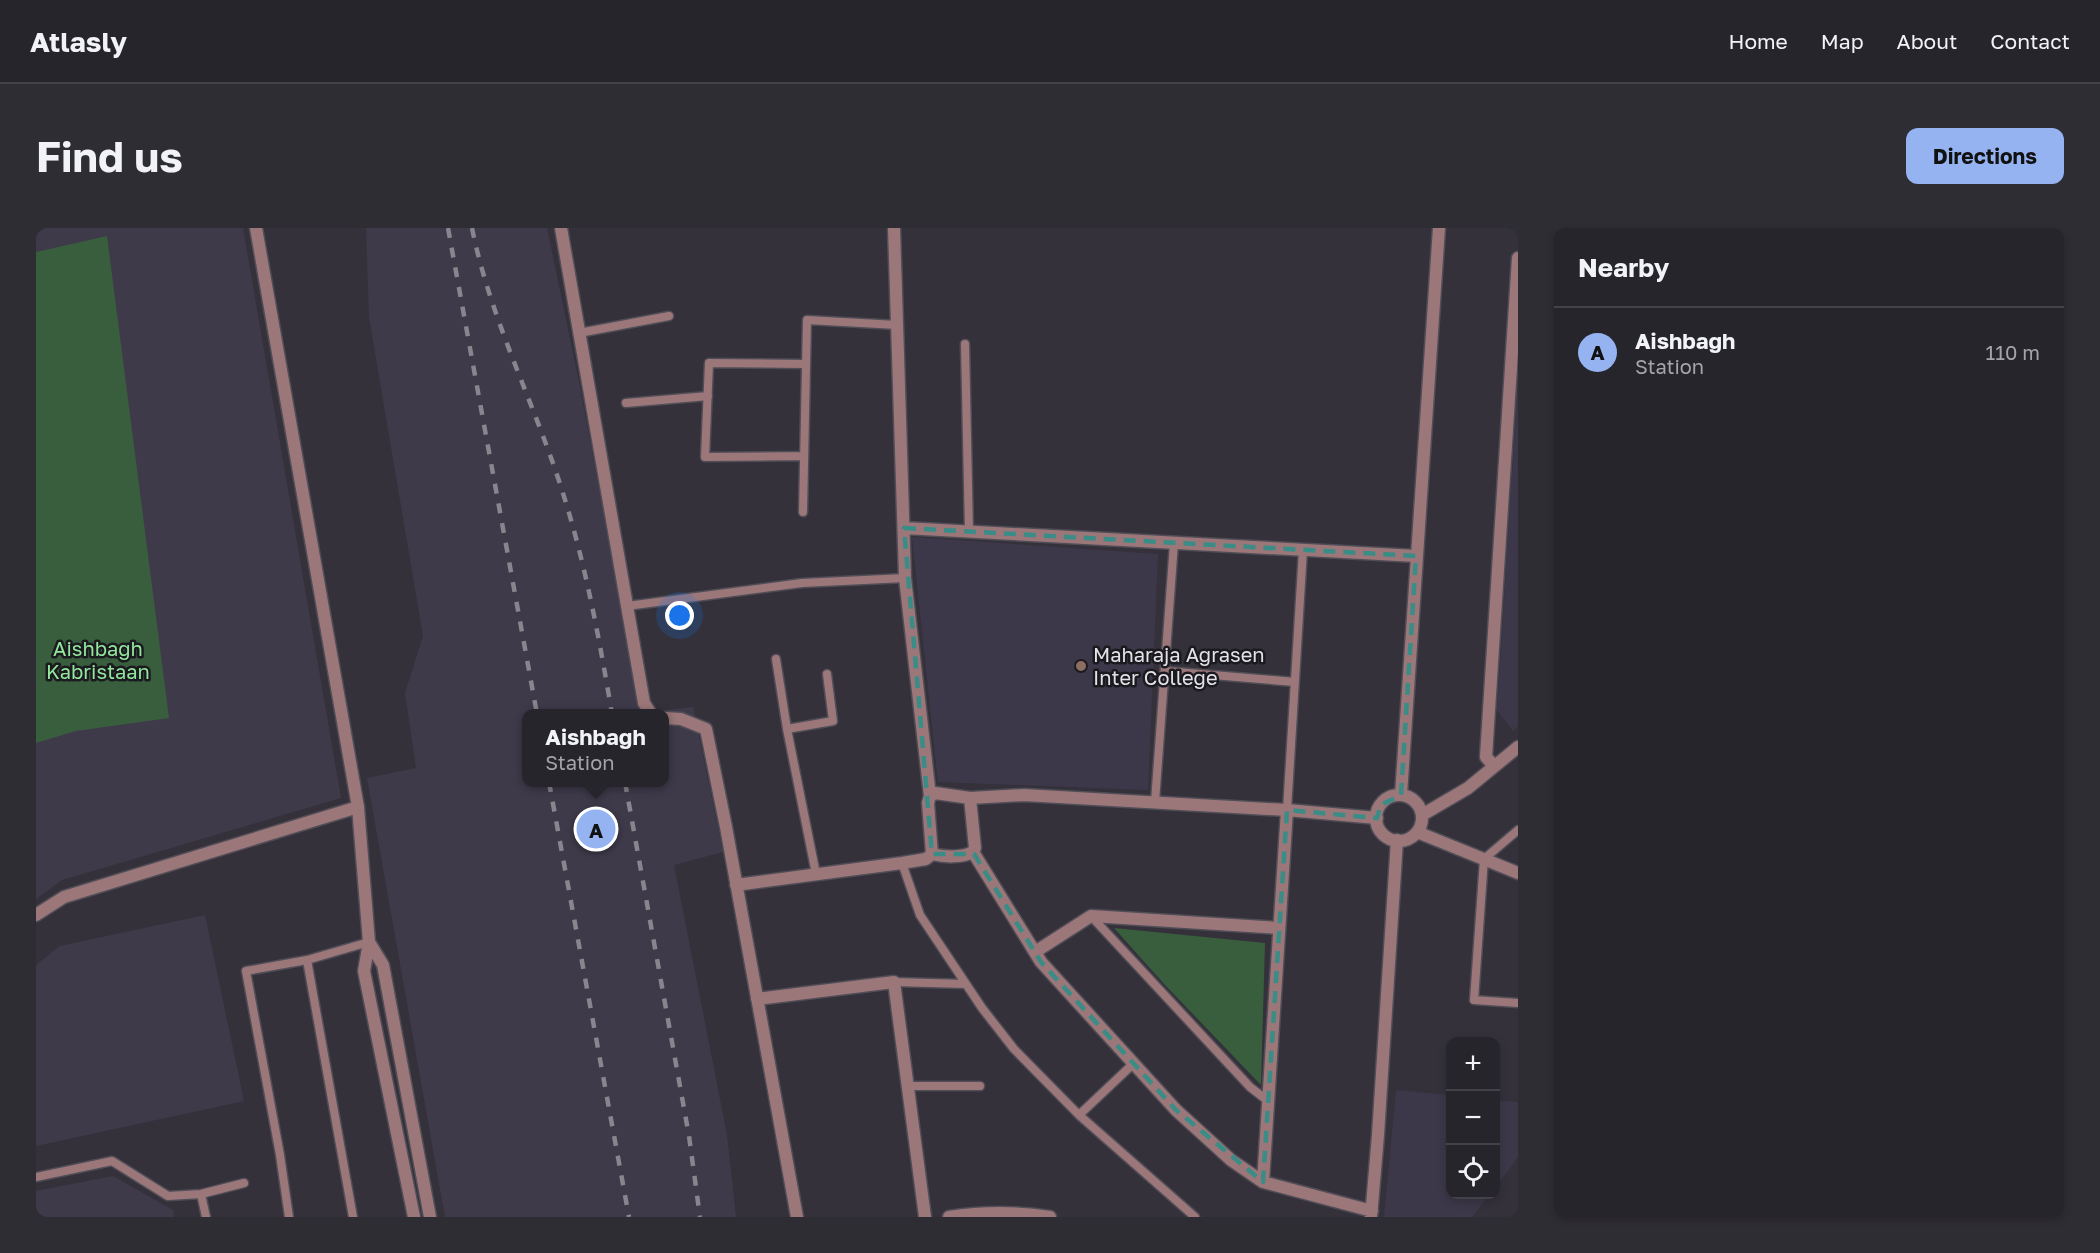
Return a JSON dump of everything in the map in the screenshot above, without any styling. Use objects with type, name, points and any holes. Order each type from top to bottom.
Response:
[{"type":"street","points":[[256,228],[358,807],[369,942],[364,971],[414,1217]]},
{"type":"street","points":[[561,228],[644,703],[648,709]]},
{"type":"street","points":[[894,228],[905,578],[930,796],[928,803],[932,854]]},
{"type":"street","points":[[1401,795],[1439,228]]},
{"type":"street","points":[[1494,766],[1486,757],[1518,258]]},
{"type":"street","points":[[904,528],[1416,556]]},
{"type":"street","points":[[669,718],[681,719],[706,729],[797,1217]]},
{"type":"street","points":[[1422,815],[1468,788],[1518,747]]},
{"type":"street","points":[[930,796],[935,794],[970,798],[1024,795],[1287,810],[1377,818]]},
{"type":"street","points":[[1401,795],[1413,800],[1419,806],[1422,815],[1417,832],[1411,838],[1402,841],[1385,836],[1379,829],[1377,818],[1381,805],[1388,799],[1401,795]]},
{"type":"street","points":[[970,798],[975,848],[973,852]]},
{"type":"street","points":[[36,915],[64,897],[358,807]]},
{"type":"street","points":[[1263,1182],[1287,810]]},
{"type":"street","points":[[1417,832],[1518,873]]},
{"type":"street","points":[[973,852],[1041,962],[1191,1124],[1231,1160],[1263,1182],[1371,1214],[1397,840]]},
{"type":"street","points":[[932,854],[941,857],[973,852]]},
{"type":"street","points":[[736,885],[902,863],[926,859],[932,854]]},
{"type":"street","points":[[1035,952],[1091,916],[1279,928]]},
{"type":"street","points":[[369,942],[383,964],[430,1217]]},
{"type":"street","points":[[757,999],[894,982],[925,1217]]},
{"type":"street","points":[[949,1217],[1030,1214],[1050,1217]]},
{"type":"lane","points":[[579,333],[669,316]]},
{"type":"lane","points":[[803,512],[807,320],[897,325]]},
{"type":"lane","points":[[965,344],[969,532]]},
{"type":"lane","points":[[803,456],[705,457],[709,363],[805,364]]},
{"type":"lane","points":[[626,403],[708,396]]},
{"type":"lane","points":[[1155,802],[1174,543]]},
{"type":"lane","points":[[1287,810],[1303,550]]},
{"type":"lane","points":[[627,606],[802,583],[905,578]]},
{"type":"lane","points":[[776,659],[816,874]]},
{"type":"lane","points":[[1165,671],[1295,682]]},
{"type":"lane","points":[[788,729],[833,722],[827,674]]},
{"type":"lane","points":[[1518,830],[1484,859],[1474,1000],[1518,1003]]},
{"type":"lane","points":[[902,863],[920,915],[966,984],[1014,1049],[1078,1115],[1195,1217]]},
{"type":"lane","points":[[1091,916],[1250,1087],[1268,1101]]},
{"type":"lane","points":[[289,1217],[246,970],[307,960],[369,942]]},
{"type":"lane","points":[[307,960],[353,1217]]},
{"type":"lane","points":[[894,982],[966,984]]},
{"type":"lane","points":[[1078,1115],[1133,1064]]},
{"type":"lane","points":[[908,1086],[980,1086]]},
{"type":"lane","points":[[36,1177],[112,1161],[168,1196],[201,1194],[244,1183]]},
{"type":"lane","points":[[201,1194],[206,1217]]},
{"type":"highlighted area","points":[[904,528],[1416,556],[1401,795],[1381,805],[1377,818],[1287,810],[1263,1182],[1176,1110],[1041,962],[974,854],[932,854]]},
{"type":"shaded area","points":[[36,228],[243,228],[341,798],[62,880],[36,899],[36,743],[76,731],[107,237],[36,252]]},
{"type":"shaded area","points":[[366,228],[547,228],[579,382],[640,709],[522,709],[522,787],[669,787],[669,710],[693,707],[723,852],[674,865],[727,1135],[736,1217],[445,1217],[367,778],[416,768],[405,693],[423,636],[369,317]]},
{"type":"shaded area","points":[[1518,380],[1518,726],[1513,731],[1497,710]]},
{"type":"shaded area","points":[[912,537],[1158,554],[1148,790],[938,782]]},
{"type":"shaded area","points":[[205,915],[244,1101],[36,1146],[36,965],[60,946]]},
{"type":"shaded area","points":[[1396,1090],[1446,1095],[1446,1199],[1486,1199],[1472,1217],[1384,1217]]},
{"type":"shaded area","points":[[1500,1100],[1518,1102],[1518,1157],[1500,1182]]},
{"type":"shaded area","points":[[113,1176],[173,1210],[174,1217],[36,1217],[36,1191]]},
{"type":"green space","name":"Aishbagh Kabristaan","points":[[107,236],[169,718],[76,731],[36,743],[36,252]]},
{"type":"green space","points":[[1114,928],[1265,943],[1261,1085],[1165,985]]},
{"type":"railway","points":[[448,228],[536,709]]},
{"type":"railway","points":[[472,228],[501,327],[550,455],[570,515],[591,599],[611,709]]},
{"type":"railway","points":[[550,787],[629,1217]]},
{"type":"railway","points":[[626,787],[689,1136],[700,1217]]},
{"type":"place","name":"Maharaja Agrasen Inter College","points":[[1081,666]]},
{"type":"place","name":"Aishbagh","points":[[596,829]]}]
